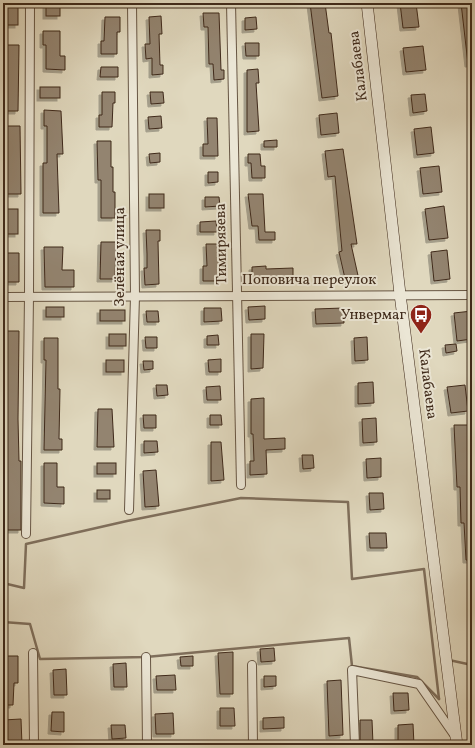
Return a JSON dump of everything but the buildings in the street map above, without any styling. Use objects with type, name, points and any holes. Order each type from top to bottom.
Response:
[{"type":"street","points":[[26,534],[29,296],[30,3]]},
{"type":"street","name":"Зелёная улица","points":[[128,510],[135,296],[132,3]]},
{"type":"street","name":"Тимирязева","points":[[231,3],[241,485]]},
{"type":"street","name":"Калабаева","points":[[367,3],[400,294],[457,741]]},
{"type":"street","name":"Поповича переулок","points":[[3,296],[236,294],[472,295]]},
{"type":"street","points":[[32,653],[34,745]]},
{"type":"street","points":[[146,657],[147,745]]},
{"type":"street","points":[[252,665],[253,745]]},
{"type":"street","points":[[355,745],[352,670],[419,684],[457,741]]},
{"type":"waterway","points":[[3,583],[24,588],[26,544],[127,521],[241,498],[348,502],[352,579],[424,569],[439,699]]},
{"type":"waterway","points":[[3,622],[30,624],[40,659],[146,657],[349,638],[352,666],[417,677],[439,699]]},
{"type":"waterway","points":[[449,660],[472,665]]},
{"type":"place","name":"Унвермаг","points":[[421,334]]}]
